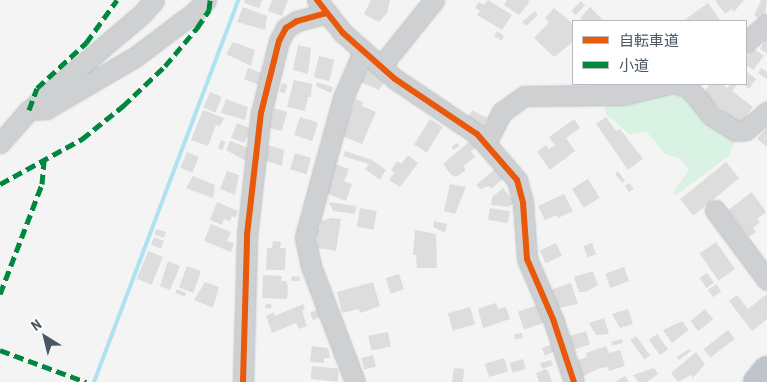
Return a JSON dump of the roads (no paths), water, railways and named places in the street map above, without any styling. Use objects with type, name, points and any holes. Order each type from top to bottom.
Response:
[{"type":"highway","points":[[758,382],[767,371]]},
{"type":"street","points":[[0,142],[29,110],[142,14],[154,0]]},
{"type":"street","points":[[0,127],[29,110],[46,108],[135,58],[189,17],[206,0]]},
{"type":"street","points":[[381,66],[434,0]]},
{"type":"street","points":[[244,382],[247,235],[261,113],[279,41],[286,28],[322,6],[363,52],[486,143],[517,180],[523,203],[527,259],[553,319],[574,382]]},
{"type":"street","points":[[747,41],[767,24]]},
{"type":"street","points":[[355,382],[311,266],[305,237],[343,98],[363,52]]},
{"type":"street","points":[[486,143],[502,112],[524,96],[623,96],[665,85]]},
{"type":"street","points":[[680,85],[689,88],[712,116],[736,131],[746,130],[767,112]]},
{"type":"street","points":[[715,210],[767,280]]},
{"type":"waterway","points":[[94,382],[238,0]]}]
